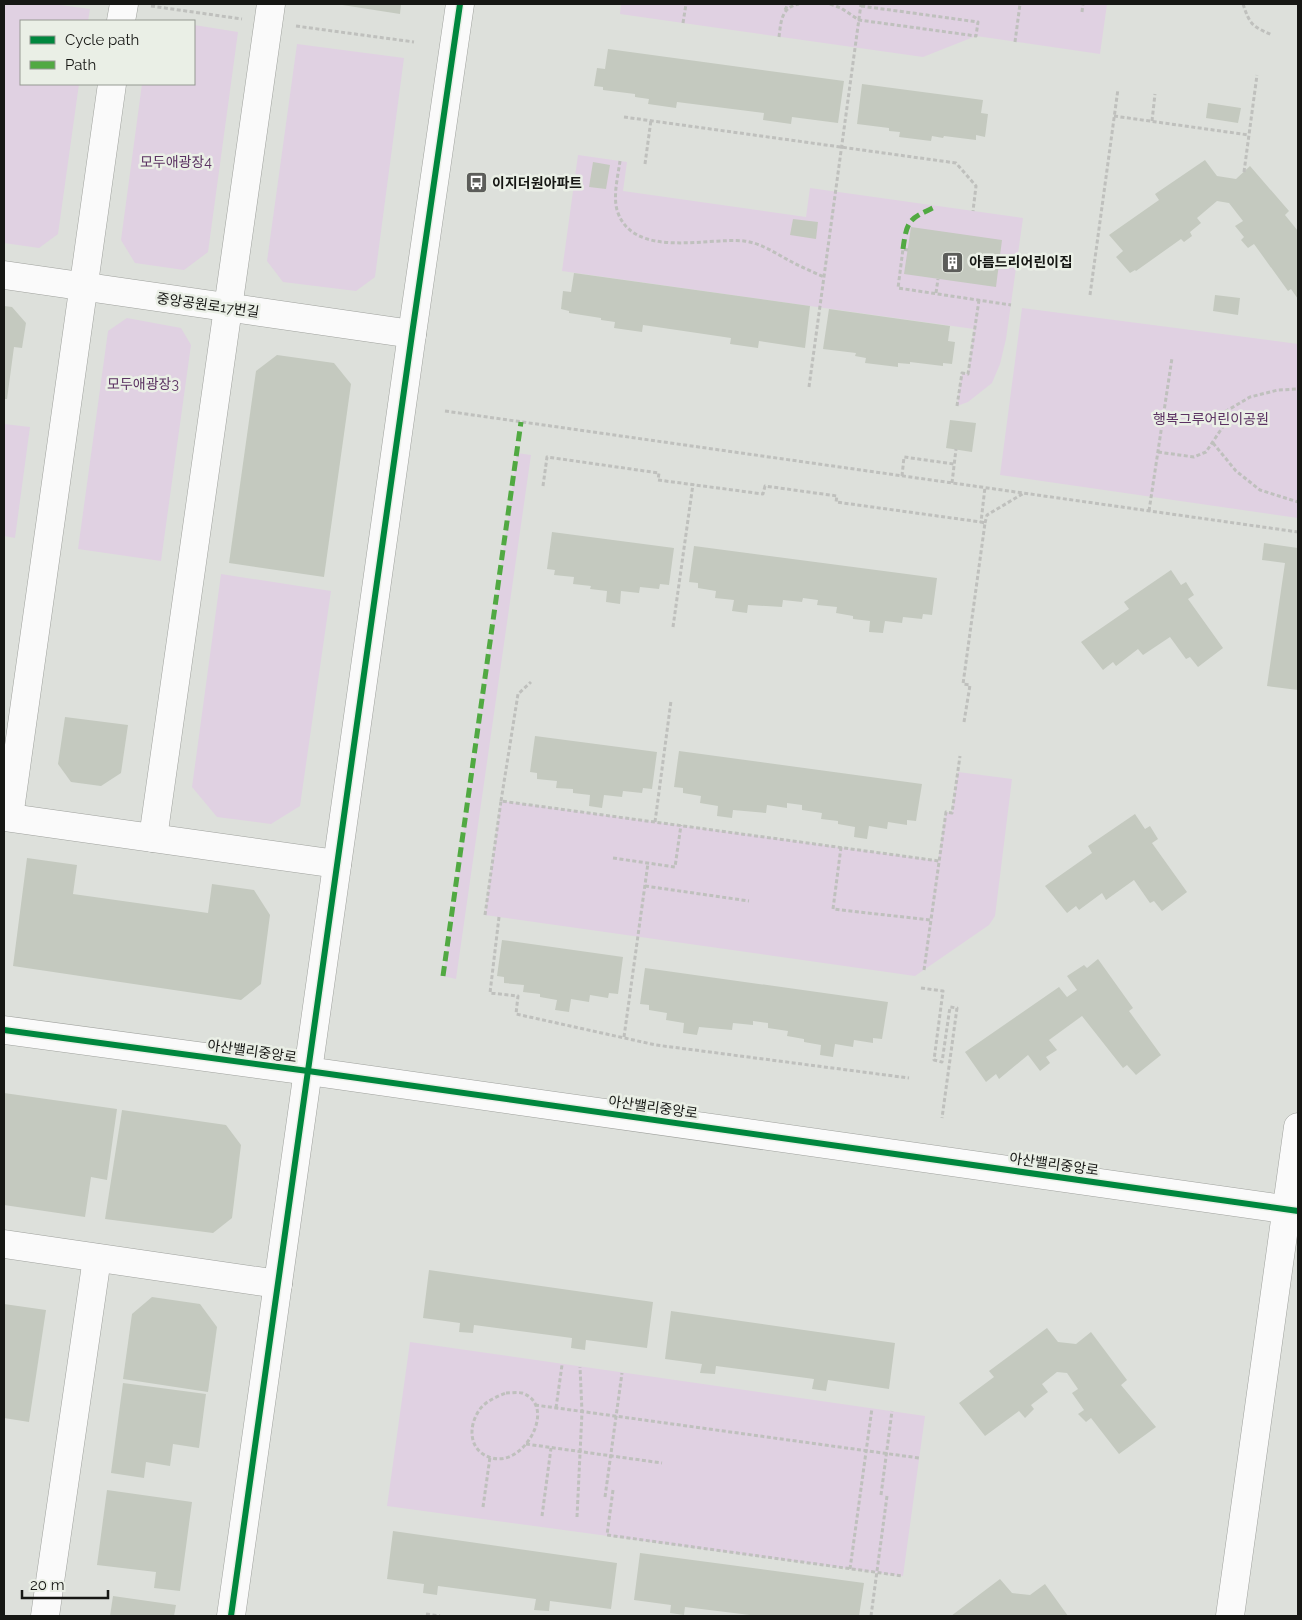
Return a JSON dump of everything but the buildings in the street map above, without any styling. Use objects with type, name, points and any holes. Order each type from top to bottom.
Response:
[{"type":"street","points":[[122,20],[135,4]]},
{"type":"street","points":[[153,838],[271,4]]},
{"type":"street","points":[[231,1616],[460,4]]},
{"type":"street","points":[[112,85],[6,817],[337,864]]},
{"type":"street","name":"중앙공원로17번길","points":[[4,275],[412,334]]},
{"type":"street","name":"아산밸리중앙로","points":[[4,1030],[1293,1210]]},
{"type":"street","points":[[1230,1616],[1293,1210],[1298,1127]]},
{"type":"street","points":[[4,1244],[278,1284]]},
{"type":"street","points":[[45,1616],[97,1258]]},
{"type":"path","points":[[135,4],[244,19]]},
{"type":"path","points":[[683,23],[686,4]]},
{"type":"path","points":[[779,37],[781,20],[788,4]]},
{"type":"path","points":[[785,11],[793,5],[799,4]]},
{"type":"path","points":[[810,387],[824,277],[842,147],[859,20],[861,5],[978,22],[976,36],[859,20],[841,8],[830,4]]},
{"type":"path","points":[[1015,42],[1020,4]]},
{"type":"path","points":[[1082,12],[1083,4]]},
{"type":"path","points":[[1243,4],[1248,19],[1254,26],[1272,35]]},
{"type":"path","points":[[293,25],[414,42]]},
{"type":"path","points":[[1244,172],[1258,75]]},
{"type":"path","points":[[1090,295],[1118,89]]},
{"type":"path","points":[[1152,121],[1155,94]]},
{"type":"path","points":[[1114,116],[1249,135]]},
{"type":"path","points":[[624,117],[956,163],[976,186],[973,211]]},
{"type":"path","points":[[645,164],[651,120]]},
{"type":"path","points":[[620,161],[616,199],[617,210],[627,228],[636,234],[646,238],[683,244],[722,240],[745,241],[773,251],[791,262],[824,277]]},
{"type":"path","points":[[908,250],[903,249],[898,288],[1011,304]]},
{"type":"path","points":[[936,294],[938,279]]},
{"type":"path","points":[[957,406],[962,373],[968,374],[979,300]]},
{"type":"path","points":[[1149,511],[1172,358]]},
{"type":"path","points":[[1158,452],[1194,457],[1206,452],[1226,422],[1223,413],[1250,397],[1278,390],[1298,389]]},
{"type":"path","points":[[445,411],[1298,532]]},
{"type":"path","points":[[1213,443],[1236,471],[1260,490],[1298,502]]},
{"type":"path","points":[[952,483],[956,450]]},
{"type":"path","points":[[543,486],[547,457],[659,473],[658,480],[763,494],[765,486],[837,496],[836,502],[983,522]]},
{"type":"path","points":[[902,476],[904,457],[954,464]]},
{"type":"path","points":[[673,627],[693,484]]},
{"type":"path","points":[[964,722],[970,685],[962,684],[986,488]]},
{"type":"path","points":[[983,522],[987,515],[1025,493]]},
{"type":"path","points":[[485,915],[518,694],[531,682]]},
{"type":"path","points":[[654,822],[672,701]]},
{"type":"path","points":[[924,970],[946,812],[952,813],[960,756]]},
{"type":"path","points":[[501,800],[939,861]]},
{"type":"path","points":[[612,858],[675,867],[681,825]]},
{"type":"path","points":[[841,847],[833,909],[930,920]]},
{"type":"path","points":[[624,1037],[648,863]]},
{"type":"path","points":[[645,886],[749,901]]},
{"type":"path","points":[[499,917],[490,993],[518,996],[516,1014],[656,1045],[909,1078]]},
{"type":"path","points":[[921,988],[943,991],[934,1060],[942,1062],[950,1007],[957,1008],[942,1118]]},
{"type":"path","points":[[556,1408],[562,1365]]},
{"type":"path","points":[[577,1517],[582,1412],[580,1367]]},
{"type":"path","points":[[605,1497],[622,1373]]},
{"type":"path","points":[[506,1393],[521,1393],[532,1399],[538,1410],[536,1430],[526,1444],[512,1457],[497,1460],[483,1456],[477,1450],[471,1436],[480,1408],[506,1393]]},
{"type":"path","points":[[534,1405],[919,1458]]},
{"type":"path","points":[[850,1569],[872,1408]]},
{"type":"path","points":[[881,1495],[892,1411]]},
{"type":"path","points":[[526,1444],[662,1463]]},
{"type":"path","points":[[542,1516],[551,1448]]},
{"type":"path","points":[[482,1507],[490,1458]]},
{"type":"path","points":[[613,1490],[607,1535],[903,1576]]},
{"type":"path","points":[[871,1616],[887,1496]]},
{"type":"path","points":[[426,1614],[440,1616]]},
{"type":"green space","points":[[4,4],[53,4],[90,9],[88,20],[20,20],[20,85],[79,85],[58,234],[39,248],[4,243]]},
{"type":"green space","points":[[621,4],[1107,4],[1100,54],[976,36],[923,57],[620,14]]},
{"type":"green space","name":"모두애광장4","points":[[195,25],[238,32],[208,252],[184,270],[135,263],[121,240],[142,85],[195,85]]},
{"type":"green space","points":[[297,44],[404,58],[375,277],[356,291],[283,282],[267,261]]},
{"type":"green space","points":[[578,155],[627,162],[623,191],[806,217],[810,188],[1023,218],[1006,339],[1000,364],[992,383],[968,402],[957,406],[962,373],[968,374],[974,329],[562,271]]},
{"type":"green space","name":"행복그루어린이공원","points":[[1022,308],[1298,344],[1298,518],[1000,475]]},
{"type":"green space","name":"모두애광장3","points":[[127,318],[181,328],[191,345],[161,561],[78,549],[108,331]]},
{"type":"green space","points":[[4,424],[30,427],[15,538],[4,536]]},
{"type":"green space","points":[[517,453],[531,455],[456,979],[443,976]]},
{"type":"green space","points":[[221,574],[331,591],[300,806],[271,824],[217,817],[192,787]]},
{"type":"green space","points":[[958,772],[1012,779],[995,916],[989,925],[915,976],[485,915],[501,801],[938,861],[946,812],[952,813]]},
{"type":"green space","points":[[410,1342],[925,1416],[903,1576],[387,1506]]},
{"type":"marked path","points":[[903,249],[906,231],[911,221],[937,206]]},
{"type":"marked path","points":[[443,976],[521,422]]},
{"type":"cycle path","points":[[231,1616],[460,4]]},
{"type":"cycle path","points":[[4,1030],[308,1071],[1298,1211]]},
{"type":"place","name":"이지더원아파트","points":[[476,183]]},
{"type":"place","name":"아름드리어린이집","points":[[953,262]]}]
